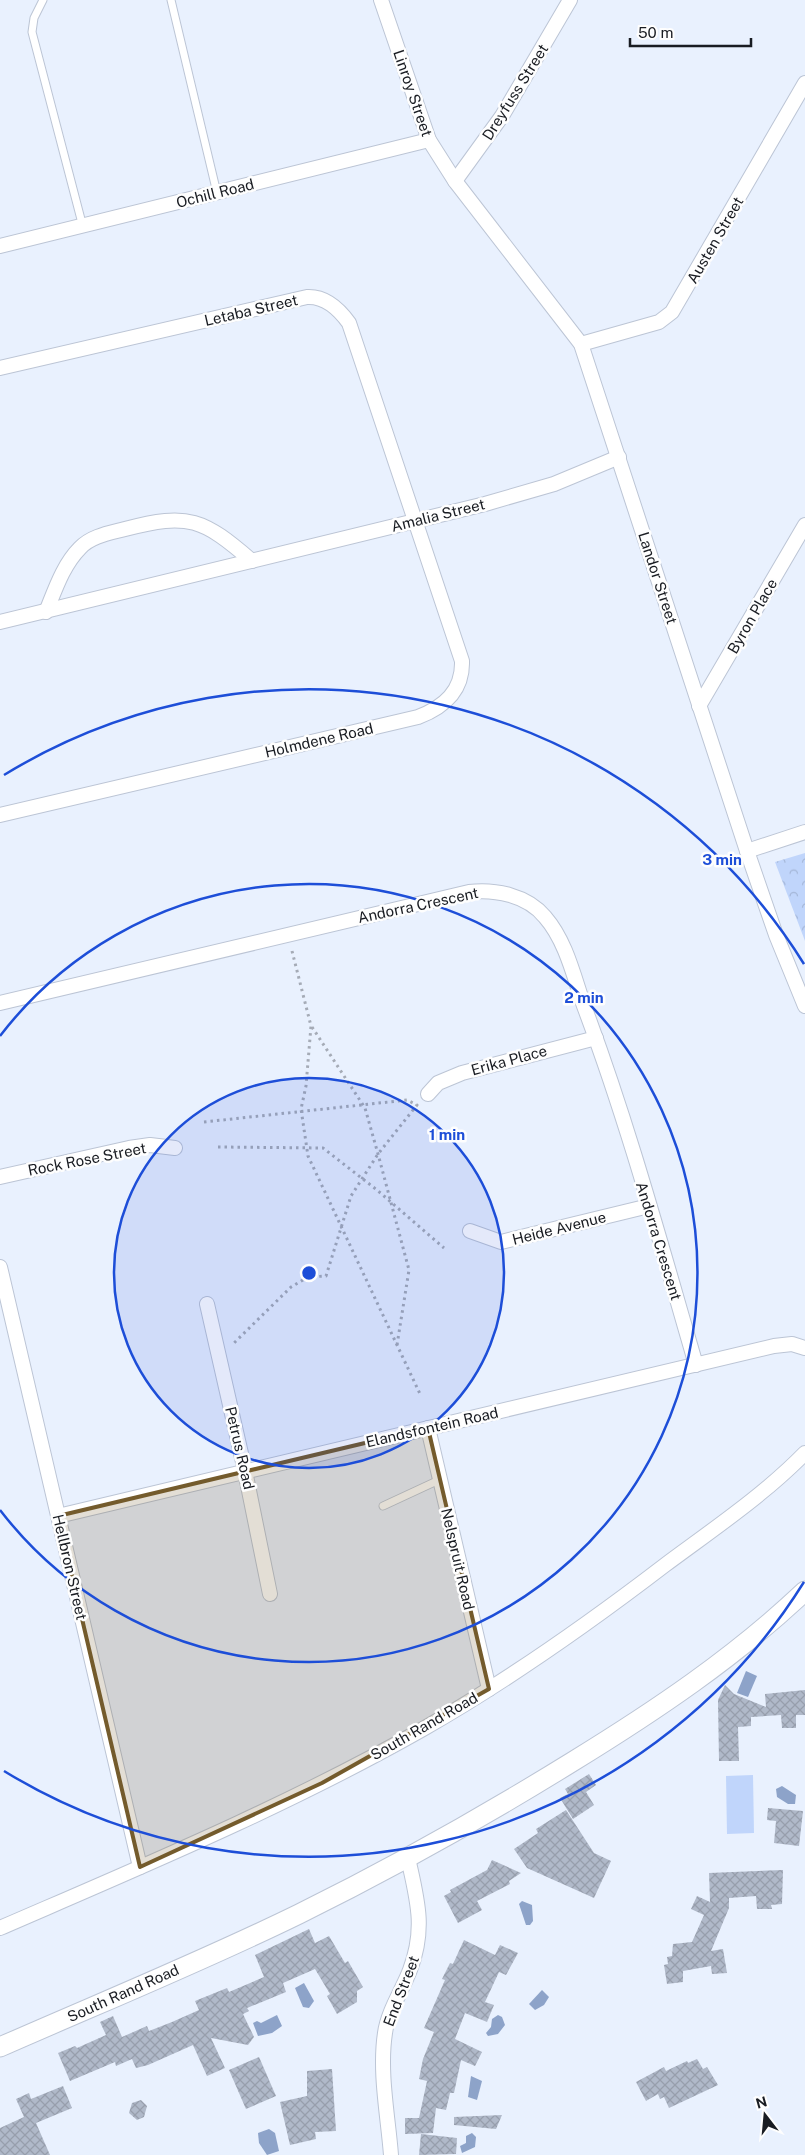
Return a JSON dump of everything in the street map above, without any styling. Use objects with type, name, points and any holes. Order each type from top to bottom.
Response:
[{"type":"main road","name":"South Rand Road","points":[[0,2047],[237,1943],[408,1858],[512,1799],[677,1695],[736,1652],[805,1591]]},
{"type":"street","name":"Linroy Street","points":[[381,0],[429,140],[455,181]]},
{"type":"street","name":"Dreyfuss Street","points":[[455,181],[502,116],[570,0]]},
{"type":"street","name":"Austen Street","points":[[581,344],[659,322],[672,312],[805,83]]},
{"type":"street","name":"Ochill Road","points":[[0,246],[429,140]]},
{"type":"street","name":"Landor Street","points":[[455,181],[581,344],[747,850],[780,945],[805,1006]]},
{"type":"street","name":"Letaba Street","points":[[0,368],[301,298],[319,298],[334,306],[348,323],[414,521]]},
{"type":"street","name":"Amalia Street","points":[[0,622],[414,521],[554,484],[619,457]]},
{"type":"street","points":[[46,612],[68,564],[86,543],[108,533],[146,523],[180,519],[203,524],[222,535],[252,560]]},
{"type":"street","name":"Holmdene Road","points":[[0,815],[418,716],[444,705],[457,689],[462,673],[462,661],[414,521]]},
{"type":"street","name":"Byron Place","points":[[700,706],[805,525]]},
{"type":"street","points":[[747,850],[805,832]]},
{"type":"street","name":"Andorra Crescent","points":[[0,1003],[484,890],[518,898],[536,908],[548,920],[557,934],[596,1038],[649,1206],[696,1365]]},
{"type":"street","name":"Erika Place","points":[[428,1094],[438,1083],[462,1073],[596,1038]]},
{"type":"street","name":"Rock Rose Street","points":[[0,1177],[129,1148],[150,1145],[175,1148]]},
{"type":"street","name":"Heide Avenue","points":[[470,1231],[501,1242],[649,1206]]},
{"type":"street","name":"Hellbron Street","points":[[0,1267],[4,1296],[58,1516],[140,1867]]},
{"type":"street","name":"Petrus Road","points":[[207,1304],[245,1471],[270,1594]]},
{"type":"street","name":"Elandsfontein Road","points":[[58,1516],[784,1345],[792,1344],[805,1348]]},
{"type":"street","name":"Nelspruit Road","points":[[428,1428],[489,1689]]},
{"type":"street","name":"South Rand Road","points":[[0,1928],[140,1867],[322,1783],[423,1729],[489,1689],[603,1612],[770,1484],[805,1453]]},
{"type":"street","name":"End Street","points":[[391,2155],[383,2061],[385,2031],[410,1970],[420,1928],[419,1911],[408,1858]]},
{"type":"lane","points":[[43,0],[34,18],[32,32],[83,227]]},
{"type":"lane","points":[[171,0],[217,193]]},
{"type":"lane","points":[[383,1506],[440,1480]]},
{"type":"path","points":[[292,951],[311,1026],[306,1086],[301,1112],[308,1156],[421,1396]]},
{"type":"path","points":[[311,1026],[363,1105],[378,1154],[409,1270],[397,1347]]},
{"type":"path","points":[[204,1122],[407,1100],[416,1105],[378,1154],[351,1196],[326,1276],[308,1277],[291,1287],[234,1343]]},
{"type":"path","points":[[218,1147],[323,1148],[363,1179],[444,1248]]},
{"type":"highlighted area","points":[[428,1428],[489,1689],[322,1783],[140,1867],[58,1516]]},
{"type":"green space","points":[[805,853],[805,941],[775,862]]},
{"type":"green space","points":[[753,1775],[754,1833],[727,1834],[726,1776]]},
{"type":"shaded area","points":[[746,1671],[757,1676],[748,1697],[737,1693]]},
{"type":"shaded area","points":[[782,1786],[796,1795],[795,1804],[788,1804],[777,1797],[776,1789]]},
{"type":"shaded area","points":[[522,1901],[532,1905],[533,1921],[530,1925],[526,1925],[519,1904]]},
{"type":"shaded area","points":[[304,1983],[314,2001],[309,2008],[303,2007],[295,1988]]},
{"type":"shaded area","points":[[542,1990],[549,1997],[544,2005],[535,2010],[529,2004]]},
{"type":"shaded area","points":[[277,2015],[282,2026],[272,2033],[258,2036],[253,2023],[257,2021],[261,2023]]},
{"type":"shaded area","points":[[498,2015],[502,2017],[505,2025],[498,2034],[488,2036],[486,2033],[491,2027],[492,2019]]},
{"type":"shaded area","points":[[471,2076],[482,2081],[477,2100],[468,2097]]},
{"type":"shaded area","points":[[269,2129],[275,2133],[279,2151],[267,2155],[259,2143],[258,2133]]},
{"type":"shaded area","points":[[472,2133],[476,2137],[475,2147],[462,2153],[460,2146],[466,2143],[466,2136]]},
{"type":"building","points":[[725,1685],[734,1694],[766,1707],[765,1694],[805,1690],[805,1715],[796,1715],[796,1728],[782,1728],[781,1715],[751,1717],[751,1726],[738,1727],[739,1761],[719,1761],[718,1700]]},
{"type":"building","points":[[589,1774],[596,1785],[586,1792],[594,1805],[573,1819],[560,1798],[568,1794],[565,1789]]},
{"type":"building","points":[[768,1808],[803,1811],[799,1846],[774,1843],[776,1821],[767,1820]]},
{"type":"building","points":[[566,1810],[594,1853],[611,1861],[594,1898],[527,1868],[514,1849],[538,1833],[536,1829]]},
{"type":"building","points":[[492,1860],[521,1873],[509,1881],[510,1884],[477,1901],[482,1910],[458,1923],[444,1896],[451,1892],[450,1890],[487,1870]]},
{"type":"building","points":[[783,1870],[782,1904],[771,1905],[772,1909],[757,1909],[756,1896],[729,1898],[729,1908],[711,1951],[723,1949],[727,1973],[712,1974],[711,1966],[683,1971],[683,1982],[667,1984],[664,1965],[668,1964],[667,1957],[672,1956],[673,1944],[692,1942],[704,1915],[691,1909],[697,1896],[710,1902],[709,1873]]},
{"type":"building","points":[[309,1929],[315,1943],[329,1936],[345,1963],[348,1961],[363,1987],[357,1991],[357,2002],[337,2014],[327,1996],[330,1994],[315,1969],[283,1983],[286,1992],[247,2008],[249,2011],[243,2014],[254,2037],[248,2045],[211,2038],[225,2068],[207,2076],[193,2045],[148,2065],[136,2068],[132,2059],[116,2066],[115,2062],[70,2081],[58,2053],[75,2046],[77,2048],[106,2035],[100,2022],[113,2016],[122,2037],[147,2026],[149,2031],[199,2010],[195,2001],[227,1988],[229,1992],[264,1977],[255,1955]]},
{"type":"building","points":[[464,1940],[495,1955],[500,1945],[518,1953],[506,1975],[499,1972],[485,2002],[494,2005],[487,2022],[465,2013],[455,2039],[482,2052],[475,2066],[461,2060],[454,2093],[450,2093],[446,2110],[436,2108],[433,2133],[405,2134],[405,2118],[419,2118],[427,2081],[419,2079],[423,2059],[434,2032],[424,2028],[445,1980],[442,1979],[450,1963],[453,1964]]},
{"type":"building","points":[[259,2057],[276,2096],[246,2109],[229,2070]]},
{"type":"building","points":[[697,2059],[703,2069],[707,2067],[718,2085],[669,2108],[664,2097],[660,2099],[658,2094],[646,2101],[636,2082],[664,2067],[666,2071],[687,2061],[688,2063]]},
{"type":"building","points":[[332,2069],[336,2131],[315,2132],[316,2139],[290,2145],[280,2102],[307,2096],[307,2071]]},
{"type":"building","points":[[63,2086],[72,2108],[36,2123],[50,2155],[0,2155],[0,2128],[24,2117],[16,2099],[29,2093],[31,2099]]},
{"type":"building","points":[[141,2100],[147,2106],[144,2117],[137,2120],[129,2113],[132,2103]]},
{"type":"building","points":[[502,2115],[496,2129],[454,2125],[454,2117]]},
{"type":"building","points":[[421,2134],[457,2138],[456,2154],[419,2155]]}]
